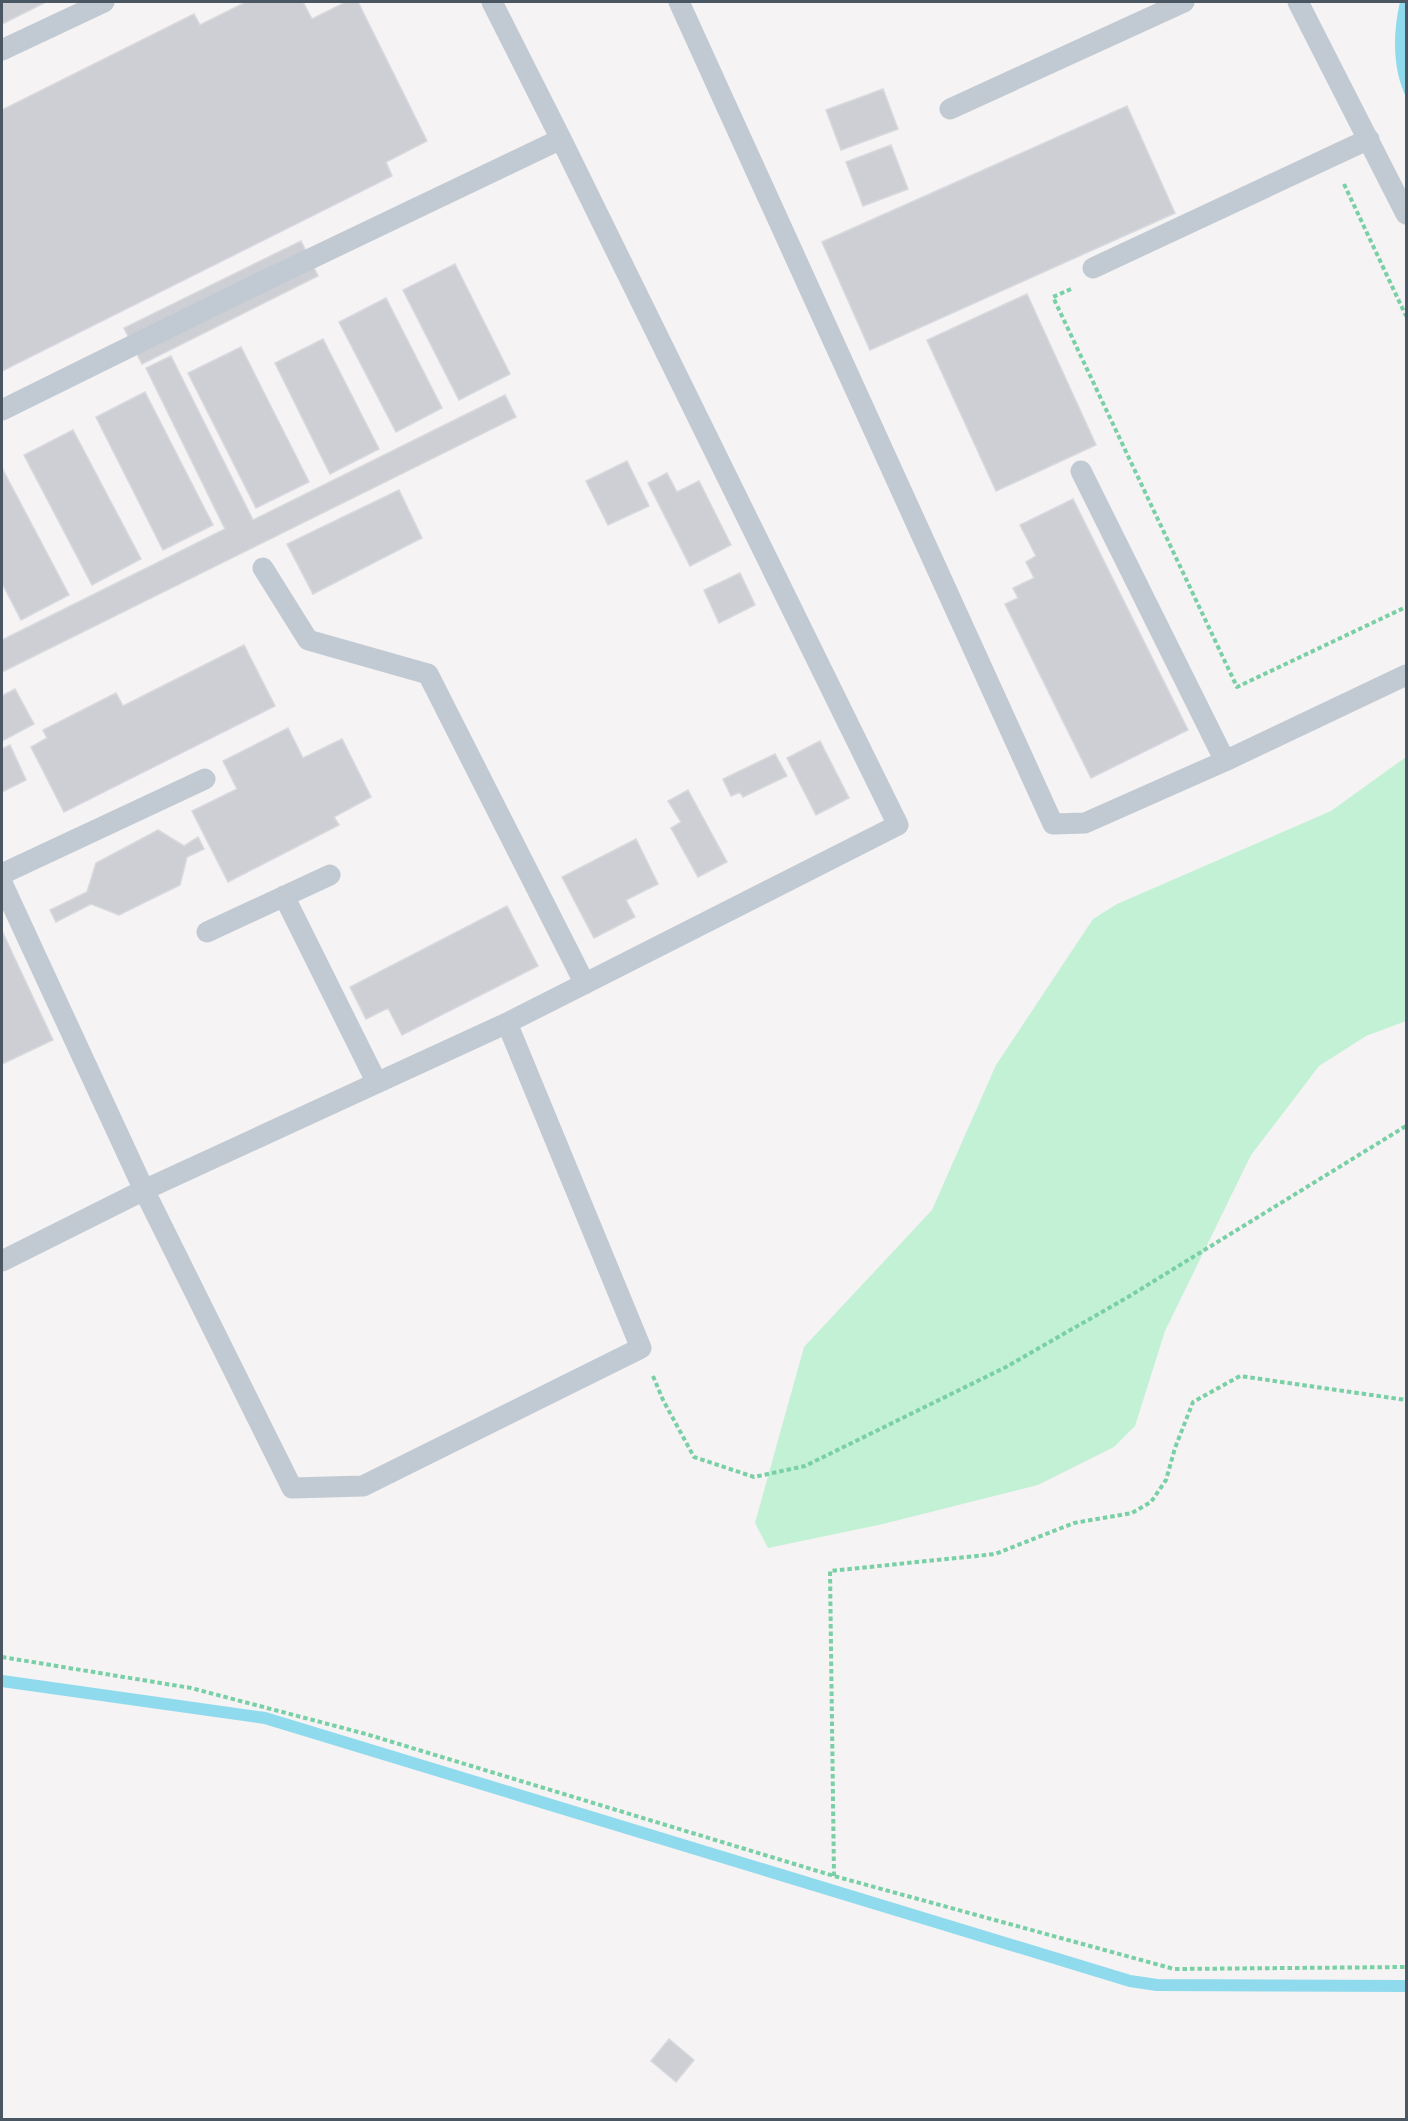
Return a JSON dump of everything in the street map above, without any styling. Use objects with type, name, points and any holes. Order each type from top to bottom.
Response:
[{"type":"lane","points":[[2,50],[104,2]]},
{"type":"lane","points":[[3,1256],[507,1023],[898,825],[492,2]]},
{"type":"lane","points":[[679,2],[1053,824],[1085,823],[1225,761],[1407,675]]},
{"type":"lane","points":[[950,109],[1184,2]]},
{"type":"lane","points":[[1298,2],[1407,214]]},
{"type":"lane","points":[[2,410],[232,296],[561,139]]},
{"type":"lane","points":[[1093,268],[1369,139]]},
{"type":"lane","points":[[1081,471],[1225,761]]},
{"type":"lane","points":[[263,568],[308,640],[428,674],[585,984]]},
{"type":"lane","points":[[2,874],[205,779]]},
{"type":"lane","points":[[207,932],[330,875]]},
{"type":"lane","points":[[2,883],[144,1190],[292,1488],[363,1486],[641,1348],[507,1023]]},
{"type":"lane","points":[[284,896],[377,1083]]},
{"type":"path","points":[[1340,175],[1407,316]]},
{"type":"path","points":[[1075,287],[1053,297],[1237,687],[1407,607]]},
{"type":"path","points":[[641,1348],[663,1400],[694,1457],[754,1478],[805,1466],[1005,1367],[1128,1297],[1407,1126]]},
{"type":"path","points":[[834,1876],[830,1571],[995,1554],[1074,1523],[1132,1513],[1151,1502],[1166,1480],[1175,1448],[1193,1402],[1240,1376],[1407,1400]]},
{"type":"path","points":[[2,1657],[190,1688],[366,1734],[834,1876],[1174,1969],[1407,1967]]},
{"type":"green space","points":[[1406,757],[1406,1021],[1366,1036],[1319,1066],[1251,1155],[1165,1331],[1135,1426],[1114,1447],[1038,1485],[883,1524],[768,1548],[755,1523],[804,1347],[932,1210],[996,1065],[1093,919],[1117,904],[1331,811]]},
{"type":"water","points":[[1400,2],[1406,2],[1406,97],[1398,74],[1395,50]]},
{"type":"building","points":[[2,2],[46,2],[2,24]]},
{"type":"building","points":[[246,2],[303,2],[312,19],[346,2],[358,2],[427,141],[386,162],[392,176],[2,371],[2,110],[194,14],[200,25]]},
{"type":"building","points":[[883,89],[898,129],[841,150],[826,110]]},
{"type":"building","points":[[1127,106],[1175,213],[870,350],[822,242]]},
{"type":"building","points":[[891,145],[908,189],[863,206],[846,162]]},
{"type":"building","points":[[301,241],[318,276],[142,364],[124,328]]},
{"type":"building","points":[[455,264],[510,374],[459,400],[403,290]]},
{"type":"building","points":[[1027,294],[1096,445],[996,491],[927,340]]},
{"type":"building","points":[[386,298],[442,408],[396,432],[339,322]]},
{"type":"building","points":[[323,339],[379,449],[330,474],[275,363]]},
{"type":"building","points":[[241,347],[309,482],[256,508],[188,373]]},
{"type":"building","points":[[171,356],[253,520],[505,395],[516,417],[2,672],[2,640],[225,529],[146,368]]},
{"type":"building","points":[[145,392],[213,525],[163,550],[96,417]]},
{"type":"building","points":[[73,430],[141,559],[92,585],[24,455]]},
{"type":"building","points":[[627,461],[649,506],[608,525],[586,481]]},
{"type":"building","points":[[2,468],[69,595],[21,620],[2,583]]},
{"type":"building","points":[[667,473],[677,492],[699,481],[731,545],[690,566],[648,483]]},
{"type":"building","points":[[399,490],[422,538],[313,594],[287,544]]},
{"type":"building","points":[[1073,499],[1188,730],[1091,778],[1005,604],[1018,598],[1013,588],[1034,578],[1026,562],[1036,556],[1020,525]]},
{"type":"building","points":[[740,573],[755,605],[719,623],[704,590]]},
{"type":"building","points":[[244,645],[275,706],[64,812],[31,747],[47,738],[43,730],[116,693],[123,706]]},
{"type":"building","points":[[15,689],[34,724],[2,741],[2,696]]},
{"type":"building","points":[[288,728],[303,758],[342,739],[371,797],[334,817],[339,825],[228,882],[192,811],[237,789],[223,761]]},
{"type":"building","points":[[820,741],[849,798],[816,815],[787,758]]},
{"type":"building","points":[[10,745],[26,780],[2,792],[2,749]]},
{"type":"building","points":[[775,754],[787,776],[743,797],[740,792],[731,796],[723,779]]},
{"type":"building","points":[[688,790],[727,862],[698,877],[671,828],[681,822],[668,801]]},
{"type":"building","points":[[158,830],[184,846],[198,837],[204,849],[187,857],[180,885],[119,915],[91,904],[56,922],[50,910],[87,892],[96,863]]},
{"type":"building","points":[[636,839],[658,884],[626,900],[635,917],[594,938],[562,877]]},
{"type":"building","points":[[507,906],[538,966],[402,1035],[388,1008],[366,1019],[350,987]]},
{"type":"building","points":[[2,931],[53,1040],[2,1064]]},
{"type":"building","points":[[669,2039],[694,2060],[676,2082],[651,2061]]},
{"type":"waterway","points":[[2,1681],[265,1718],[1130,1981],[1157,1985],[1406,1986]]}]
